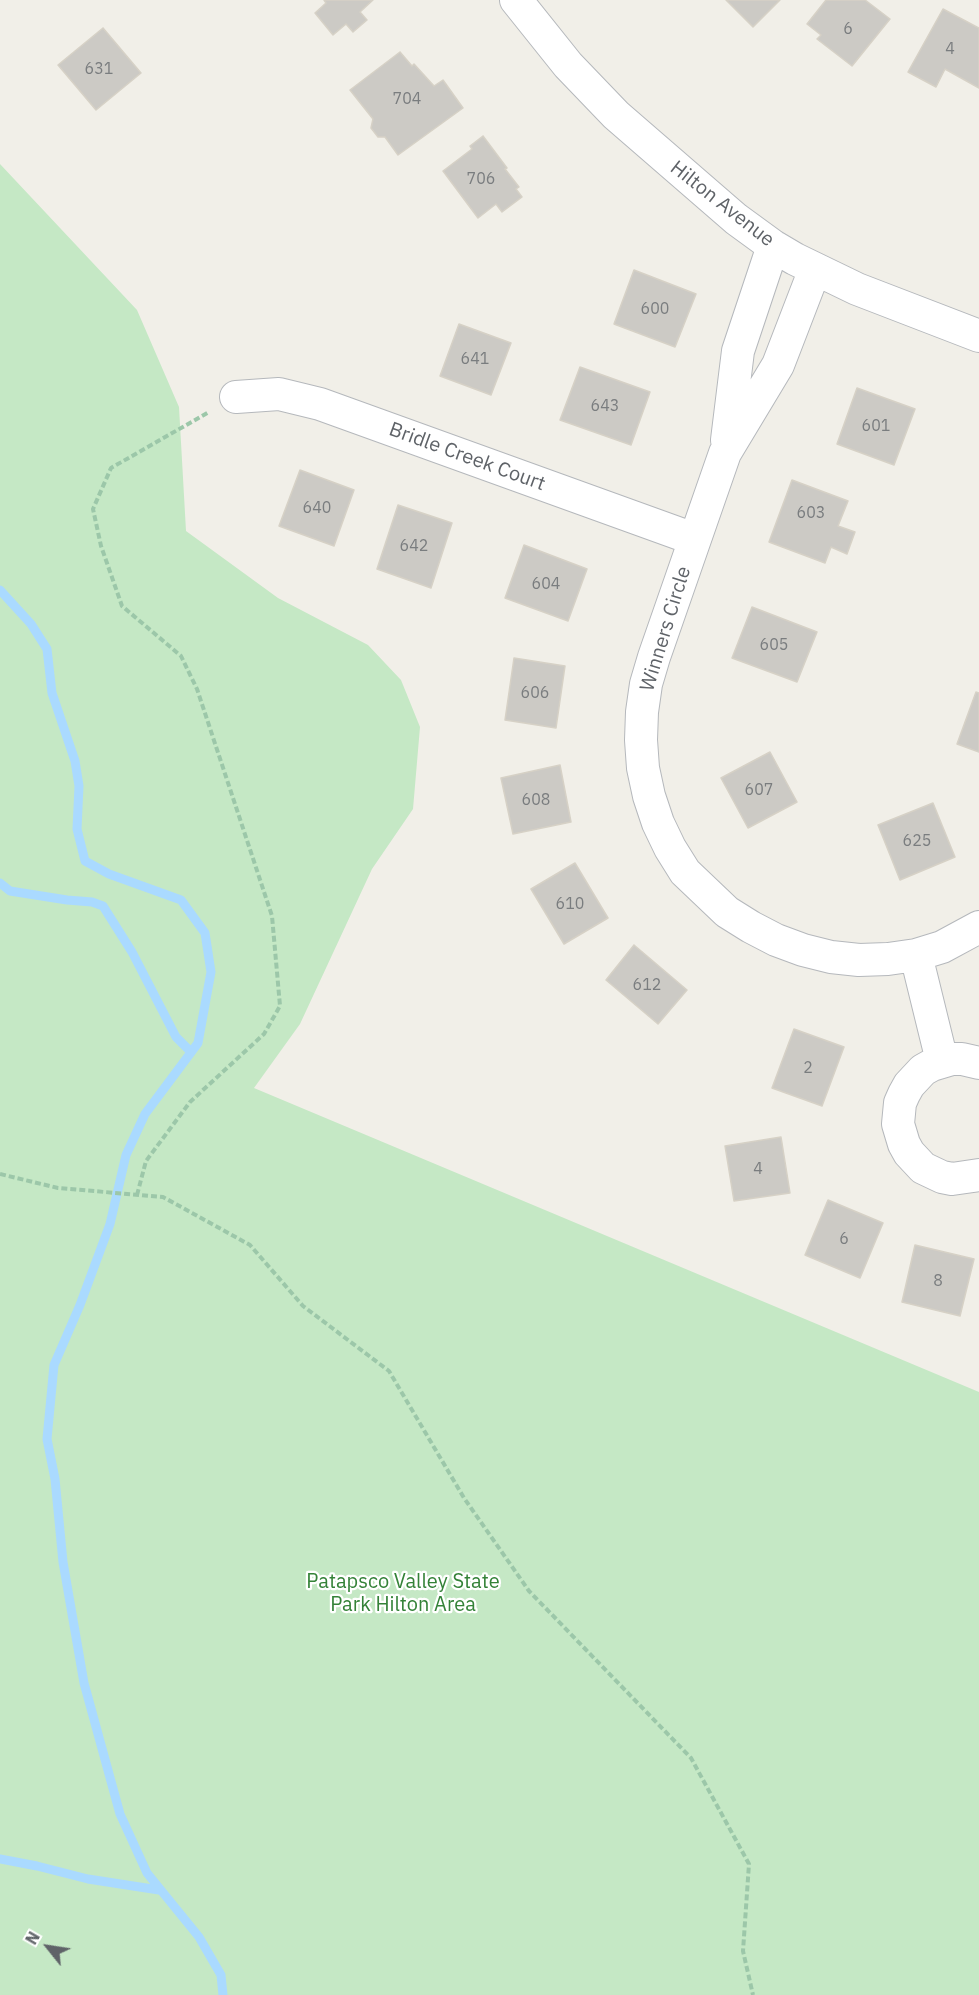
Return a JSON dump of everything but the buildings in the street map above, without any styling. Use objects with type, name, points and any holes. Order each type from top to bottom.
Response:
[{"type":"street","name":"Hilton Avenue","points":[[516,0],[568,65],[616,115],[736,219],[773,246],[857,289],[979,336]]},
{"type":"street","name":"Winners Circle","points":[[725,453],[738,351],[773,246]]},
{"type":"street","name":"Winners Circle","points":[[815,269],[778,365],[725,453],[654,657],[646,684],[642,712],[643,768],[649,796],[670,848],[685,872],[726,912],[776,940],[831,957],[859,960],[888,959],[916,956],[942,947],[979,927]]},
{"type":"street","name":"Bridle Creek Court","points":[[236,397],[279,394],[320,404],[694,539]]},
{"type":"street","points":[[916,956],[942,1061]]},
{"type":"street","points":[[979,1063],[962,1059],[942,1061],[923,1070],[909,1085],[900,1103],[898,1114],[900,1134],[909,1153],[923,1168],[952,1179],[979,1175]]},
{"type":"path","points":[[137,1196],[146,1161],[190,1102],[264,1034],[280,1006],[272,916],[197,689],[181,656],[122,606],[101,546],[93,509],[111,468],[236,397]]},
{"type":"path","points":[[0,1174],[58,1188],[163,1197],[250,1245],[303,1306],[389,1371],[464,1498],[529,1591],[691,1758],[750,1864],[743,1951],[753,1995]]},
{"type":"green space","name":"Patapsco Valley State Park Hilton Area","points":[[0,164],[137,310],[179,407],[186,531],[278,598],[368,645],[401,680],[420,727],[413,809],[372,869],[300,1024],[254,1088],[979,1392],[979,1995],[0,1995]]},
{"type":"waterway","points":[[0,590],[31,624],[47,649],[52,693],[75,761],[79,786],[77,829],[85,861],[109,874],[181,900],[205,933],[211,972],[198,1043],[145,1114],[126,1155],[110,1224],[80,1305],[54,1365],[47,1439],[55,1479],[63,1562],[84,1683],[120,1814],[147,1873],[199,1937],[221,1975],[223,1995]]},
{"type":"waterway","points":[[0,883],[10,891],[92,902],[103,906],[132,952],[176,1037],[191,1052]]},
{"type":"waterway","points":[[0,1859],[88,1879],[159,1890]]}]
